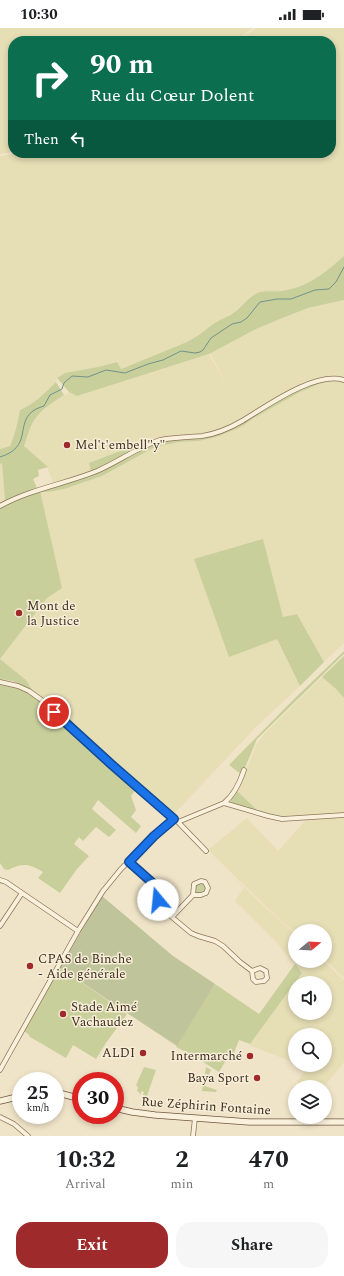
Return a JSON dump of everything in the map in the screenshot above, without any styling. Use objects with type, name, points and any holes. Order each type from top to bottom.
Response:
[{"type":"main road","points":[[0,1101],[12,1098]]},
{"type":"main road","name":"Rue Zéphirin Fontaine","points":[[124,1110],[195,1118],[254,1122],[344,1122]]},
{"type":"street","points":[[0,506],[26,494],[99,470],[154,442],[165,439],[207,435],[227,429],[297,390],[317,381],[328,378],[338,378],[344,380]]},
{"type":"street","points":[[0,682],[18,686],[39,698],[111,764],[176,820],[206,851]]},
{"type":"street","points":[[0,1070],[78,931],[103,891],[154,836],[176,820],[224,803],[233,792],[244,770]]},
{"type":"street","points":[[224,803],[282,819],[344,815]]},
{"type":"street","points":[[129,862],[156,886],[161,908],[191,933],[215,941],[223,946],[252,971]]},
{"type":"street","points":[[0,880],[6,882],[78,931]]},
{"type":"street","points":[[1,924],[22,893]]},
{"type":"street","points":[[172,917],[192,895]]},
{"type":"street","points":[[0,1117],[14,1124],[28,1136]]},
{"type":"street","points":[[193,1136],[195,1118]]},
{"type":"shaded area","points":[[0,28],[253,28],[242,36],[8,36],[8,153],[0,154]]},
{"type":"shaded area","points":[[256,28],[344,28],[344,256],[322,276],[308,284],[296,289],[258,292],[251,296],[234,312],[187,342],[120,369],[117,362],[65,373],[57,378],[56,382],[28,407],[20,410],[16,429],[10,446],[0,449],[0,156],[8,155],[8,158],[336,158],[336,36],[245,36]]},
{"type":"shaded area","points":[[344,300],[344,378],[331,376],[316,379],[278,397],[231,425],[218,430],[199,434],[149,440],[90,463],[91,472],[53,483],[47,467],[24,446],[33,422],[38,415],[54,401],[69,392],[77,396],[209,354],[228,388],[210,353],[256,329],[280,319],[308,308]]},
{"type":"shaded area","points":[[334,380],[344,383],[344,643],[324,662],[297,614],[283,618],[263,539],[277,639],[300,686],[257,726],[173,815],[33,691],[26,680],[0,659],[47,598],[40,490],[48,492],[64,489],[102,476],[155,447],[179,442],[199,441],[243,426],[252,419],[300,392],[319,384]]},
{"type":"shaded area","points":[[2,463],[5,500],[0,503],[0,464]]},
{"type":"shaded area","points":[[322,677],[344,698],[344,814],[294,817],[274,816],[257,812],[255,808],[236,790],[256,745],[264,734]]},
{"type":"shaded area","points":[[344,817],[344,978],[332,967],[332,924],[288,924],[288,926],[208,850],[247,818],[278,851],[306,820]]},
{"type":"shaded area","points":[[230,875],[288,928],[288,956],[276,942],[235,901],[244,888]]},
{"type":"shaded area","points":[[298,968],[331,968],[344,980],[344,1062],[330,1080],[298,1080],[304,1072],[332,1072],[332,1028],[288,1028],[288,1060],[249,1045],[288,992],[288,1020],[332,1020],[332,976],[300,976],[302,973]]},
{"type":"green space","points":[[344,256],[344,300],[308,308],[280,319],[256,329],[209,354],[77,396],[69,392],[57,378],[65,373],[117,362],[121,369],[187,342],[239,309],[257,293],[281,291],[299,287],[323,274]]},
{"type":"green space","points":[[332,379],[344,381],[344,383],[334,380],[319,384],[300,392],[252,419],[243,426],[219,436],[199,441],[179,442],[155,447],[102,476],[64,489],[48,492],[40,491],[62,588],[47,598],[0,659],[0,507],[19,497],[94,473],[116,464],[157,442],[209,436],[239,426],[294,392],[318,382]]},
{"type":"green space","points":[[56,382],[64,395],[39,414],[30,428],[24,446],[48,467],[38,470],[39,476],[33,479],[37,488],[14,497],[0,505],[0,503],[5,500],[2,463],[0,464],[0,449],[10,446],[16,429],[20,410],[35,401]]},
{"type":"green space","points":[[178,435],[179,436],[168,437],[91,472],[89,463],[149,440]]},
{"type":"green space","points":[[263,539],[283,617],[297,614],[324,662],[300,686],[277,639],[229,657],[194,559]]},
{"type":"green space","points":[[344,651],[344,654],[257,739],[242,775],[229,765],[294,699]]},
{"type":"green space","points":[[344,656],[344,698],[322,677]]},
{"type":"green space","points":[[0,659],[26,680],[33,691],[13,681],[0,679]]},
{"type":"green space","points":[[0,683],[21,688],[35,696],[137,788],[131,796],[136,810],[131,817],[141,826],[136,833],[98,800],[92,809],[116,830],[109,837],[96,827],[83,841],[79,837],[74,844],[89,856],[77,869],[60,893],[38,878],[43,872],[34,867],[22,865],[8,870],[4,869],[0,863]]},
{"type":"green space","points":[[236,790],[255,808],[257,812],[231,803],[231,799]]},
{"type":"green space","points":[[202,883],[206,887],[204,893],[196,893],[195,884]]},
{"type":"green space","points":[[102,896],[173,956],[215,984],[177,1046],[60,967]]},
{"type":"green space","name":"Stade Aimé Vachaudez","points":[[60,967],[127,1014],[96,1059],[73,1045],[66,1058],[30,1037],[24,1031]]},
{"type":"green space","points":[[292,968],[298,968],[302,973],[300,976],[288,976],[288,992],[250,1044],[239,1040],[232,1058],[228,1057],[219,1072],[176,1047],[215,984],[259,1014]]},
{"type":"green space","points":[[144,1067],[156,1070],[147,1096],[143,1095],[144,1092],[141,1091],[141,1094],[137,1091],[138,1087],[136,1085]]},
{"type":"green space","points":[[206,1067],[211,1070],[205,1086],[217,1090],[216,1092],[202,1091]]},
{"type":"waterway","points":[[0,457],[10,453],[17,447],[28,416],[34,410],[44,406],[50,395],[62,389],[64,383],[72,376],[88,377],[106,370],[125,373],[163,360],[181,351],[195,353],[200,352],[211,338],[232,324],[241,322],[247,318],[260,302],[277,299],[291,299],[315,290],[329,289],[336,282],[344,267]]},
{"type":"place","name":"Mel't'embell\"y\"","points":[[67,445]]},
{"type":"place","name":"Mont de la Justice","points":[[19,613]]},
{"type":"place","name":"CPAS de Binche - Aide générale","points":[[30,966]]},
{"type":"place","name":"Stade Aimé Vachaudez","points":[[63,1014]]},
{"type":"place","name":"ALDI","points":[[143,1053]]},
{"type":"place","name":"Intermarché","points":[[250,1056]]},
{"type":"place","name":"Baya Sport","points":[[257,1078]]},
{"type":"route","points":[[54,712],[174,819],[154,836],[129,862],[156,886],[158,900]]}]
